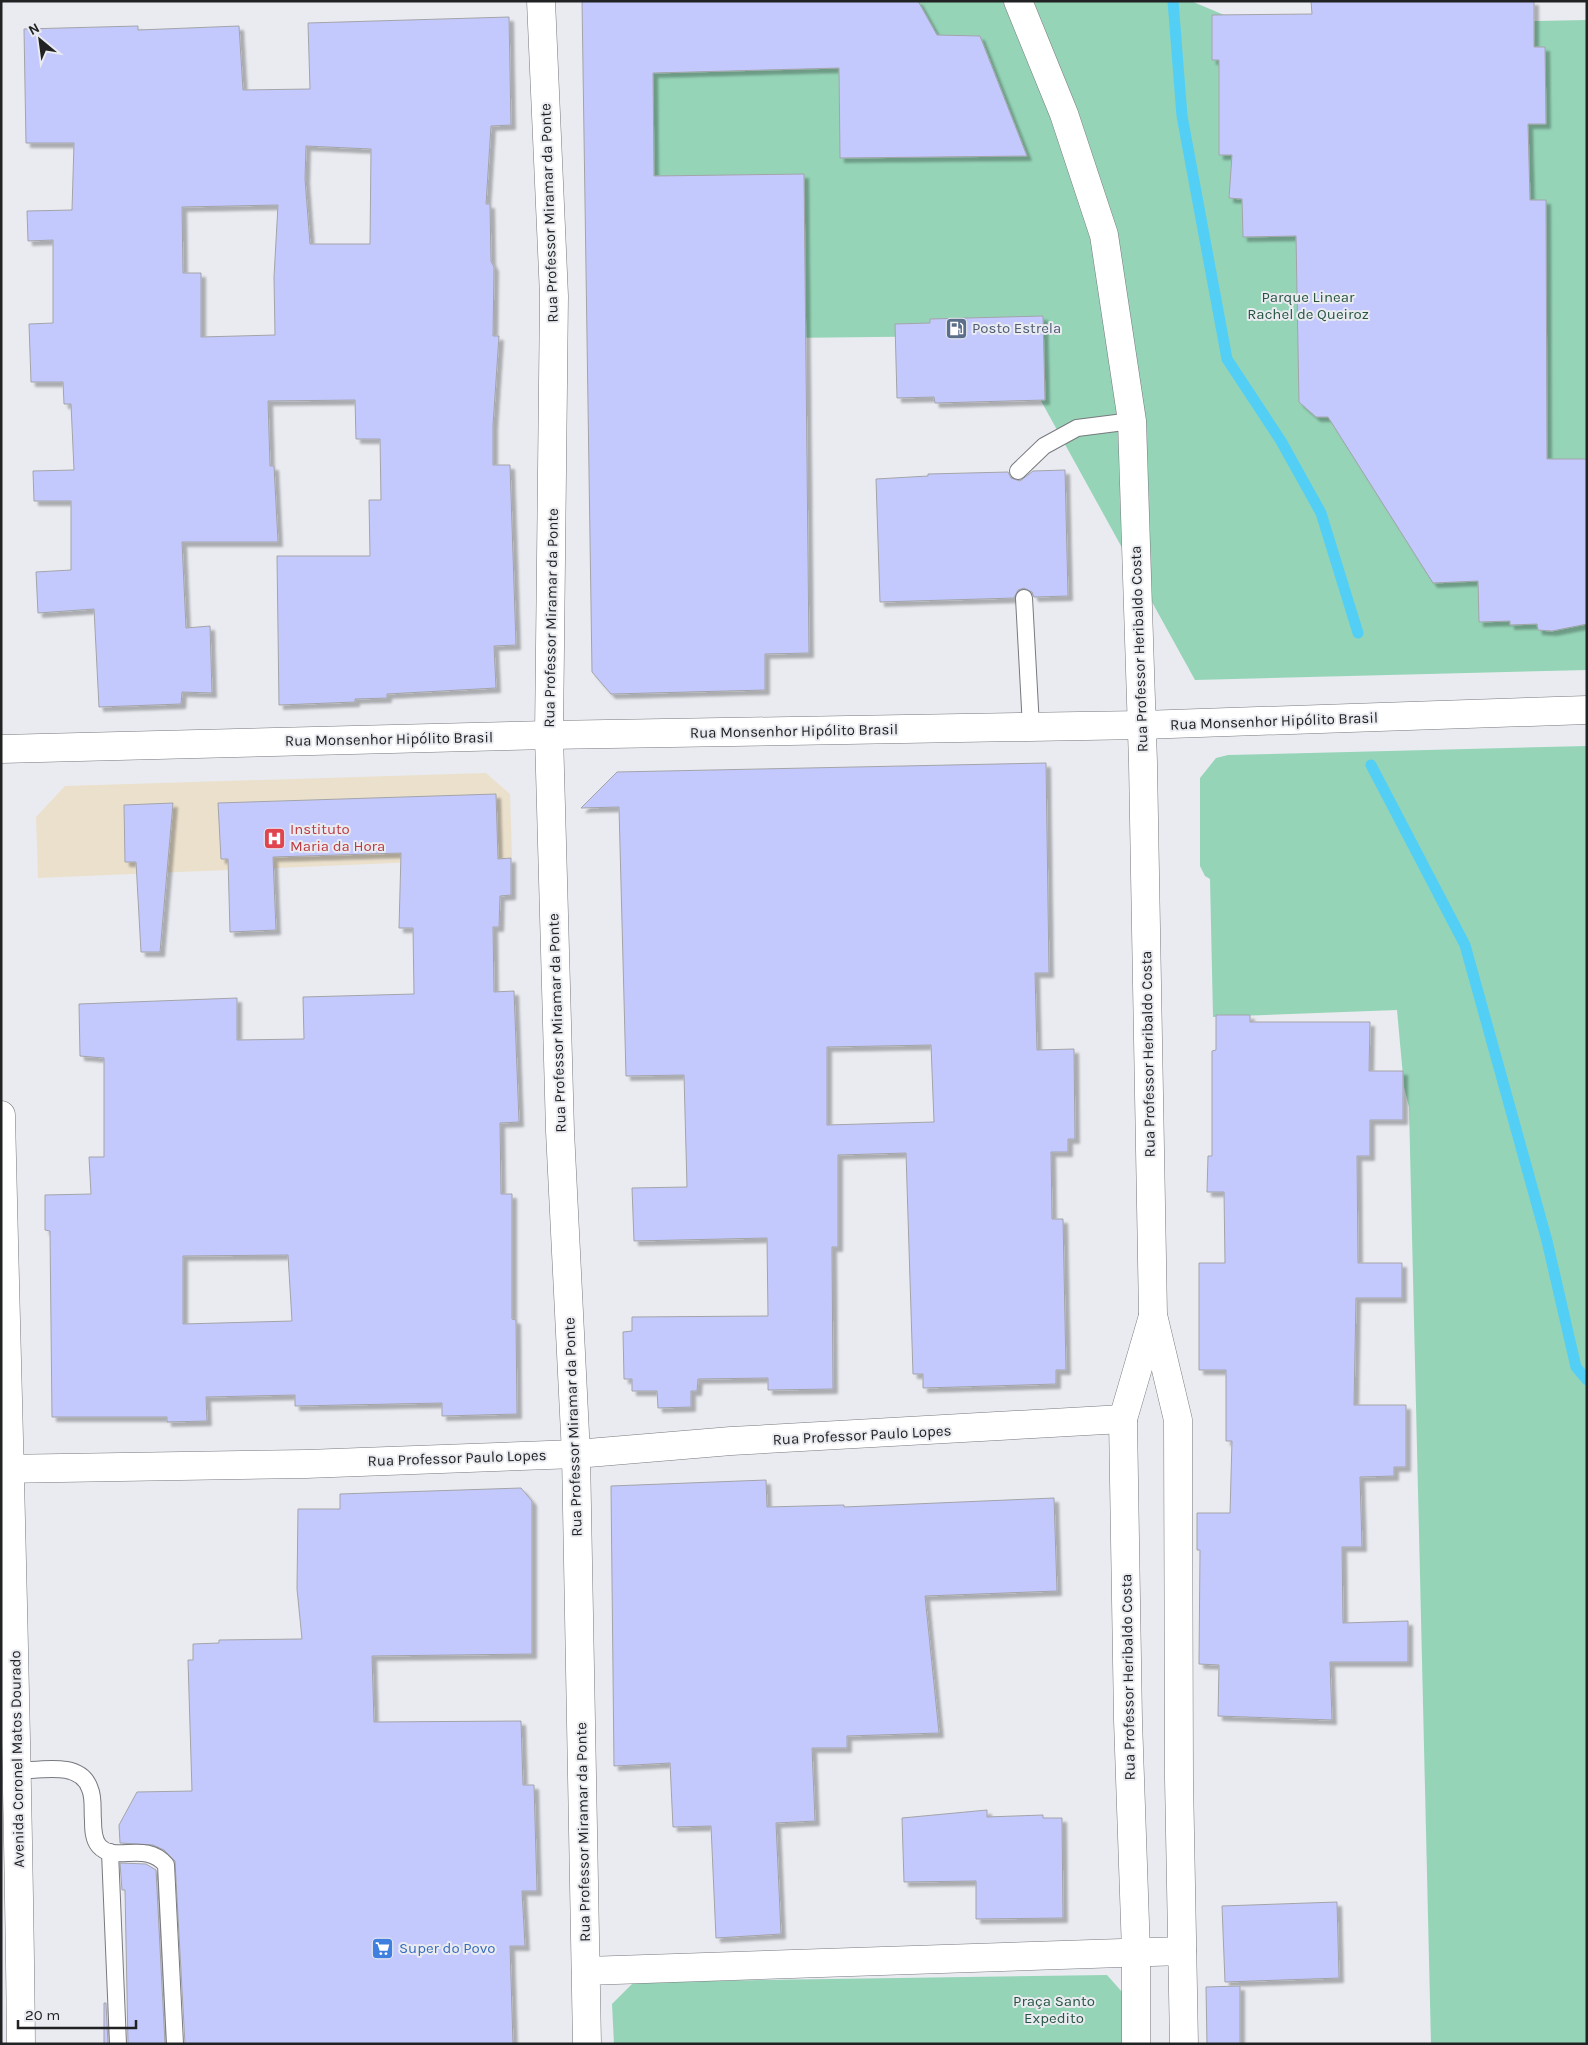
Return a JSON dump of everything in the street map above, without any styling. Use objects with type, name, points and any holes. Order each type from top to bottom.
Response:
[{"type":"main road","name":"Rua Professor Miramar da Ponte","points":[[541,1],[554,296],[549,735],[559,1121],[576,1454],[587,2044]]},
{"type":"main road","name":"Rua Professor Heribaldo Costa","points":[[1018,1],[1064,114],[1104,236],[1132,421],[1142,725],[1153,1315],[1178,1420],[1179,1779],[1184,2044]]},
{"type":"main road","name":"Rua Monsenhor Hipólito Brasil","points":[[1,748],[549,735],[1142,725],[1587,710]]},
{"type":"main road","name":"Avenida Coronel Matos Dourado","points":[[1,1114],[5,1469],[19,1771],[21,2044]]},
{"type":"main road","name":"Rua Professor Heribaldo Costa","points":[[1136,2044],[1136,1952],[1128,1710],[1123,1419],[1153,1315]]},
{"type":"main road","name":"Rua Professor Paulo Lopes","points":[[5,1469],[306,1464],[576,1454],[731,1441],[1123,1419]]},
{"type":"main road","points":[[586,1971],[1182,1950]]},
{"type":"lane","points":[[1018,471],[1044,446],[1077,428],[1132,421]]},
{"type":"lane","points":[[1024,598],[1031,727]]},
{"type":"lane","points":[[19,1771],[66,1769],[82,1775],[91,1790],[93,1832],[99,1846],[110,1852],[148,1853],[159,1857],[166,1866],[175,2044]]},
{"type":"lane","points":[[110,1852],[118,2044]]},
{"type":"shaded area","name":"Instituto Maria da Hora","points":[[486,773],[510,794],[512,858],[38,878],[36,817],[65,786]]},
{"type":"green space","name":"Parque Linear Rachel de Queiroz","points":[[584,1],[1191,1],[1229,17],[1279,26],[1587,20],[1587,670],[1195,680],[1024,370],[965,336],[622,340]]},
{"type":"green space","points":[[1587,746],[1587,2044],[1431,2044],[1409,1107],[1404,1087],[1397,1010],[1213,1017],[1210,879],[1205,876],[1200,866],[1200,778],[1216,758],[1228,755]]},
{"type":"green space","name":"Praça Santo Expedito","points":[[1107,1975],[1123,1993],[1123,2044],[614,2044],[612,2004],[634,1982]]},
{"type":"building","points":[[582,1],[918,1],[937,35],[980,36],[1027,156],[840,158],[839,68],[653,73],[654,176],[804,174],[809,653],[765,654],[765,690],[611,694],[592,672]]},
{"type":"building","points":[[1311,1],[1534,1],[1534,47],[1545,47],[1546,124],[1528,124],[1530,200],[1546,200],[1547,459],[1587,459],[1587,624],[1552,631],[1538,630],[1537,624],[1510,625],[1510,621],[1479,622],[1478,581],[1433,583],[1328,417],[1316,417],[1299,402],[1296,236],[1243,237],[1242,199],[1229,198],[1232,155],[1219,155],[1219,60],[1212,60],[1212,15],[1312,14]]},
{"type":"building","points":[[509,17],[511,125],[491,126],[486,204],[490,204],[491,261],[494,267],[493,336],[499,336],[493,425],[493,465],[510,465],[516,645],[494,646],[496,688],[387,694],[387,698],[355,699],[355,702],[279,705],[277,556],[370,556],[369,500],[381,500],[380,439],[356,439],[355,400],[268,401],[270,466],[274,466],[278,542],[182,542],[186,628],[210,626],[212,693],[182,692],[181,704],[99,707],[94,609],[38,613],[36,572],[71,570],[71,501],[34,501],[33,471],[74,470],[71,404],[64,404],[63,382],[31,382],[29,324],[53,323],[53,240],[28,241],[27,211],[72,210],[74,143],[26,143],[24,29],[138,26],[138,30],[239,26],[243,90],[310,89],[308,23]],"holes":[[[306,146],[371,149],[370,244],[310,244],[305,179]],[[278,205],[274,277],[275,335],[201,337],[201,273],[183,273],[182,207]]]},
{"type":"building","points":[[1043,316],[1045,400],[935,403],[934,397],[897,398],[895,324],[930,323],[930,319]]},
{"type":"building","points":[[1065,470],[1068,596],[1034,597],[1032,592],[1024,588],[1018,590],[1014,598],[880,602],[876,479],[928,476],[928,474],[1008,472],[1011,478],[1020,481],[1033,471]]},
{"type":"building","points":[[1046,763],[1049,973],[1035,973],[1037,1050],[1074,1049],[1075,1139],[1068,1139],[1068,1152],[1051,1152],[1052,1219],[1063,1219],[1066,1370],[1056,1370],[1056,1384],[923,1388],[923,1374],[913,1374],[906,1153],[838,1155],[838,1247],[832,1247],[833,1389],[768,1390],[768,1378],[698,1379],[697,1391],[691,1391],[691,1407],[658,1408],[657,1391],[632,1391],[632,1379],[624,1379],[623,1332],[632,1331],[632,1317],[768,1316],[767,1238],[634,1241],[632,1188],[687,1187],[684,1075],[626,1076],[619,807],[581,808],[617,772]],"holes":[[[931,1045],[934,1122],[827,1125],[827,1047]]]},
{"type":"building","points":[[496,794],[498,859],[511,858],[511,895],[500,896],[499,927],[493,927],[494,992],[514,991],[519,1122],[500,1123],[501,1194],[512,1194],[512,1319],[516,1320],[517,1414],[442,1416],[442,1403],[295,1406],[295,1395],[206,1397],[207,1421],[167,1422],[167,1417],[52,1417],[50,1231],[45,1230],[45,1195],[91,1194],[89,1157],[104,1157],[104,1058],[80,1056],[79,1004],[237,998],[237,1040],[304,1039],[303,997],[414,994],[413,928],[399,928],[401,853],[273,857],[276,930],[230,932],[228,859],[221,859],[218,803]],"holes":[[[288,1255],[292,1321],[183,1324],[183,1256]]]},
{"type":"building","points":[[173,803],[160,952],[141,952],[136,862],[125,862],[124,805]]},
{"type":"building","points":[[1216,1015],[1250,1015],[1250,1022],[1370,1022],[1369,1071],[1403,1071],[1403,1120],[1370,1120],[1370,1156],[1357,1156],[1358,1263],[1402,1263],[1402,1298],[1356,1298],[1354,1405],[1406,1405],[1406,1467],[1394,1467],[1394,1476],[1360,1477],[1362,1547],[1342,1547],[1343,1623],[1408,1621],[1408,1662],[1330,1662],[1332,1720],[1218,1716],[1219,1665],[1199,1664],[1200,1550],[1197,1550],[1197,1513],[1230,1513],[1232,1441],[1226,1441],[1226,1370],[1199,1370],[1199,1263],[1225,1263],[1224,1192],[1207,1192],[1208,1156],[1212,1156],[1212,1051],[1216,1050]]},
{"type":"building","points":[[766,1480],[767,1507],[844,1505],[844,1507],[1054,1498],[1057,1591],[925,1596],[939,1733],[847,1736],[847,1748],[812,1748],[815,1821],[776,1823],[781,1934],[716,1938],[711,1826],[673,1827],[670,1763],[614,1766],[611,1486]]},
{"type":"building","points":[[521,1488],[532,1501],[532,1654],[372,1656],[374,1722],[521,1721],[523,1785],[534,1785],[537,1891],[522,1891],[525,1946],[510,1946],[513,2044],[185,2044],[175,1861],[164,1850],[153,1845],[120,1843],[119,1825],[137,1792],[192,1791],[188,1660],[193,1660],[193,1644],[219,1643],[219,1640],[302,1639],[297,1589],[298,1509],[340,1509],[340,1494]]},
{"type":"building","points":[[987,1810],[987,1817],[1043,1815],[1043,1818],[1062,1818],[1063,1918],[976,1919],[976,1881],[904,1882],[902,1818]]},
{"type":"building","points":[[120,1863],[146,1864],[156,1870],[165,2044],[128,2044],[125,1890],[122,1890]]},
{"type":"building","points":[[1337,1902],[1339,1978],[1225,1982],[1222,1906]]},
{"type":"building","points":[[1240,1986],[1240,2044],[1207,2044],[1206,1987]]},
{"type":"building","points":[[104,2003],[106,2003],[108,2044],[104,2044]]},
{"type":"waterway","points":[[1173,1],[1182,116],[1227,359],[1281,441],[1321,513],[1358,633]]},
{"type":"waterway","points":[[1371,765],[1465,945],[1547,1241],[1576,1367],[1587,1380]]},
{"type":"place","name":"Posto Estrela","points":[[956,328]]},
{"type":"place","name":"Instituto Maria da Hora","points":[[274,838]]},
{"type":"place","name":"Super do Povo","points":[[383,1948]]}]
